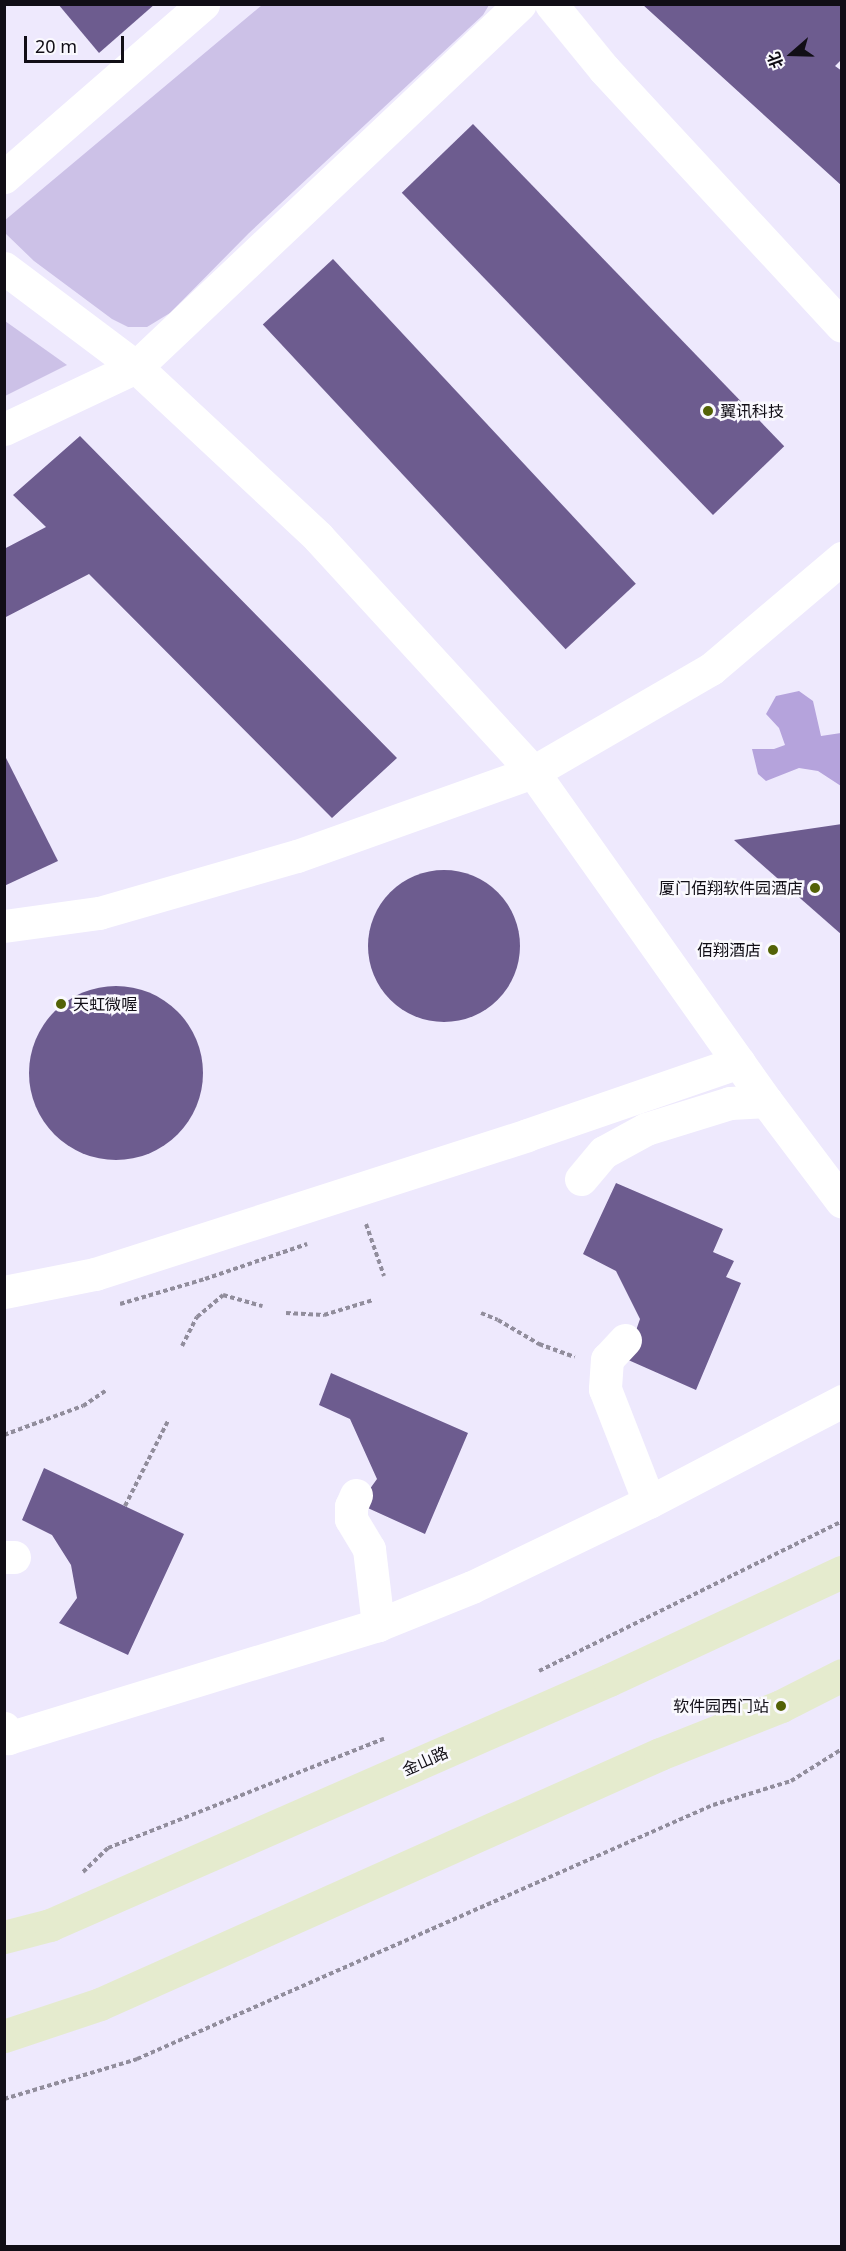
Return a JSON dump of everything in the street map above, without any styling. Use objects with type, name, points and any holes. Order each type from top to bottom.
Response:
[{"type":"main road","name":"金山路","points":[[4,1937],[50,1925],[609,1680],[842,1572]]},
{"type":"main road","points":[[4,2036],[100,2004],[660,1754],[781,1706],[842,1675]]},
{"type":"street","points":[[4,177],[203,4]]},
{"type":"street","points":[[4,429],[136,367],[520,4]]},
{"type":"street","points":[[551,4],[604,69],[842,326]]},
{"type":"street","points":[[4,268],[136,367],[318,537],[533,772],[766,1101],[842,1202]]},
{"type":"street","points":[[4,927],[99,913],[297,856],[533,772],[711,669],[842,558]]},
{"type":"street","points":[[4,1292],[95,1274],[495,1145],[739,1062]]},
{"type":"street","points":[[580,1179],[604,1152],[646,1129],[730,1103],[766,1101]]},
{"type":"street","points":[[616,1349],[605,1389],[649,1502]]},
{"type":"street","points":[[4,1728],[8,1738],[378,1625],[472,1587],[649,1502],[842,1401]]},
{"type":"street","points":[[356,1495],[351,1506],[351,1519],[369,1549],[378,1625]]},
{"type":"path","points":[[366,1224],[384,1276]]},
{"type":"path","points":[[182,1346],[197,1317],[223,1295],[262,1306]]},
{"type":"path","points":[[285,1313],[324,1315],[373,1300]]},
{"type":"path","points":[[481,1313],[498,1320],[539,1344],[571,1356],[616,1349]]},
{"type":"path","points":[[4,1435],[83,1406],[105,1391]]},
{"type":"path","points":[[124,1506],[168,1421]]},
{"type":"path","points":[[533,1674],[842,1521]]},
{"type":"path","points":[[82,1873],[108,1848],[392,1736]]},
{"type":"path","points":[[4,2099],[137,2059],[712,1804],[791,1781],[842,1749]]},
{"type":"shaded area","points":[[262,5],[489,5],[483,15],[249,233],[170,313],[147,327],[128,327],[112,319],[34,261],[5,233],[4,221]]},
{"type":"shaded area","points":[[5,321],[67,365],[5,396]]},
{"type":"shaded area","points":[[799,691],[813,701],[821,736],[841,733],[841,786],[818,771],[799,768],[766,781],[758,774],[752,749],[774,749],[785,745],[779,728],[766,714],[776,696]]},
{"type":"building","points":[[58,4],[155,4],[99,53]]},
{"type":"building","points":[[642,4],[842,4],[842,59],[835,66],[842,71],[842,186]]},
{"type":"building","points":[[473,124],[784,446],[713,515],[402,193]]},
{"type":"building","points":[[333,259],[636,584],[566,649],[263,324]]},
{"type":"building","points":[[80,436],[397,758],[332,818],[89,574],[4,618],[4,549],[46,527],[13,495]]},
{"type":"building","points":[[4,754],[58,861],[4,886]]},
{"type":"building","name":"厦门佰翔软件园酒店","points":[[842,824],[842,935],[734,840]]},
{"type":"building","points":[[444,870],[473,876],[498,892],[514,917],[520,946],[514,975],[498,1000],[473,1016],[444,1022],[415,1016],[390,1000],[374,975],[368,946],[374,917],[390,892],[415,876]]},
{"type":"building","points":[[116,986],[133,987],[149,992],[178,1011],[197,1040],[202,1056],[202,1090],[197,1106],[178,1135],[149,1154],[133,1159],[116,1160],[99,1159],[83,1154],[54,1135],[35,1106],[30,1090],[29,1073],[30,1056],[35,1040],[54,1011],[83,992],[99,987]]},
{"type":"building","points":[[616,1183],[723,1229],[713,1252],[734,1261],[726,1277],[741,1283],[696,1390],[626,1359],[640,1319],[616,1271],[583,1254]]},
{"type":"building","points":[[331,1373],[468,1433],[425,1534],[359,1504],[377,1479],[350,1419],[319,1405]]},
{"type":"building","points":[[44,1468],[184,1534],[128,1655],[59,1623],[77,1598],[71,1565],[52,1535],[22,1520]]},
{"type":"place","name":"翼讯科技","points":[[708,411]]},
{"type":"place","name":"厦门佰翔软件园酒店","points":[[815,888]]},
{"type":"place","name":"佰翔酒店","points":[[773,950]]},
{"type":"place","name":"天虹微喔","points":[[61,1004]]},
{"type":"place","name":"软件园西门站","points":[[781,1706]]}]
